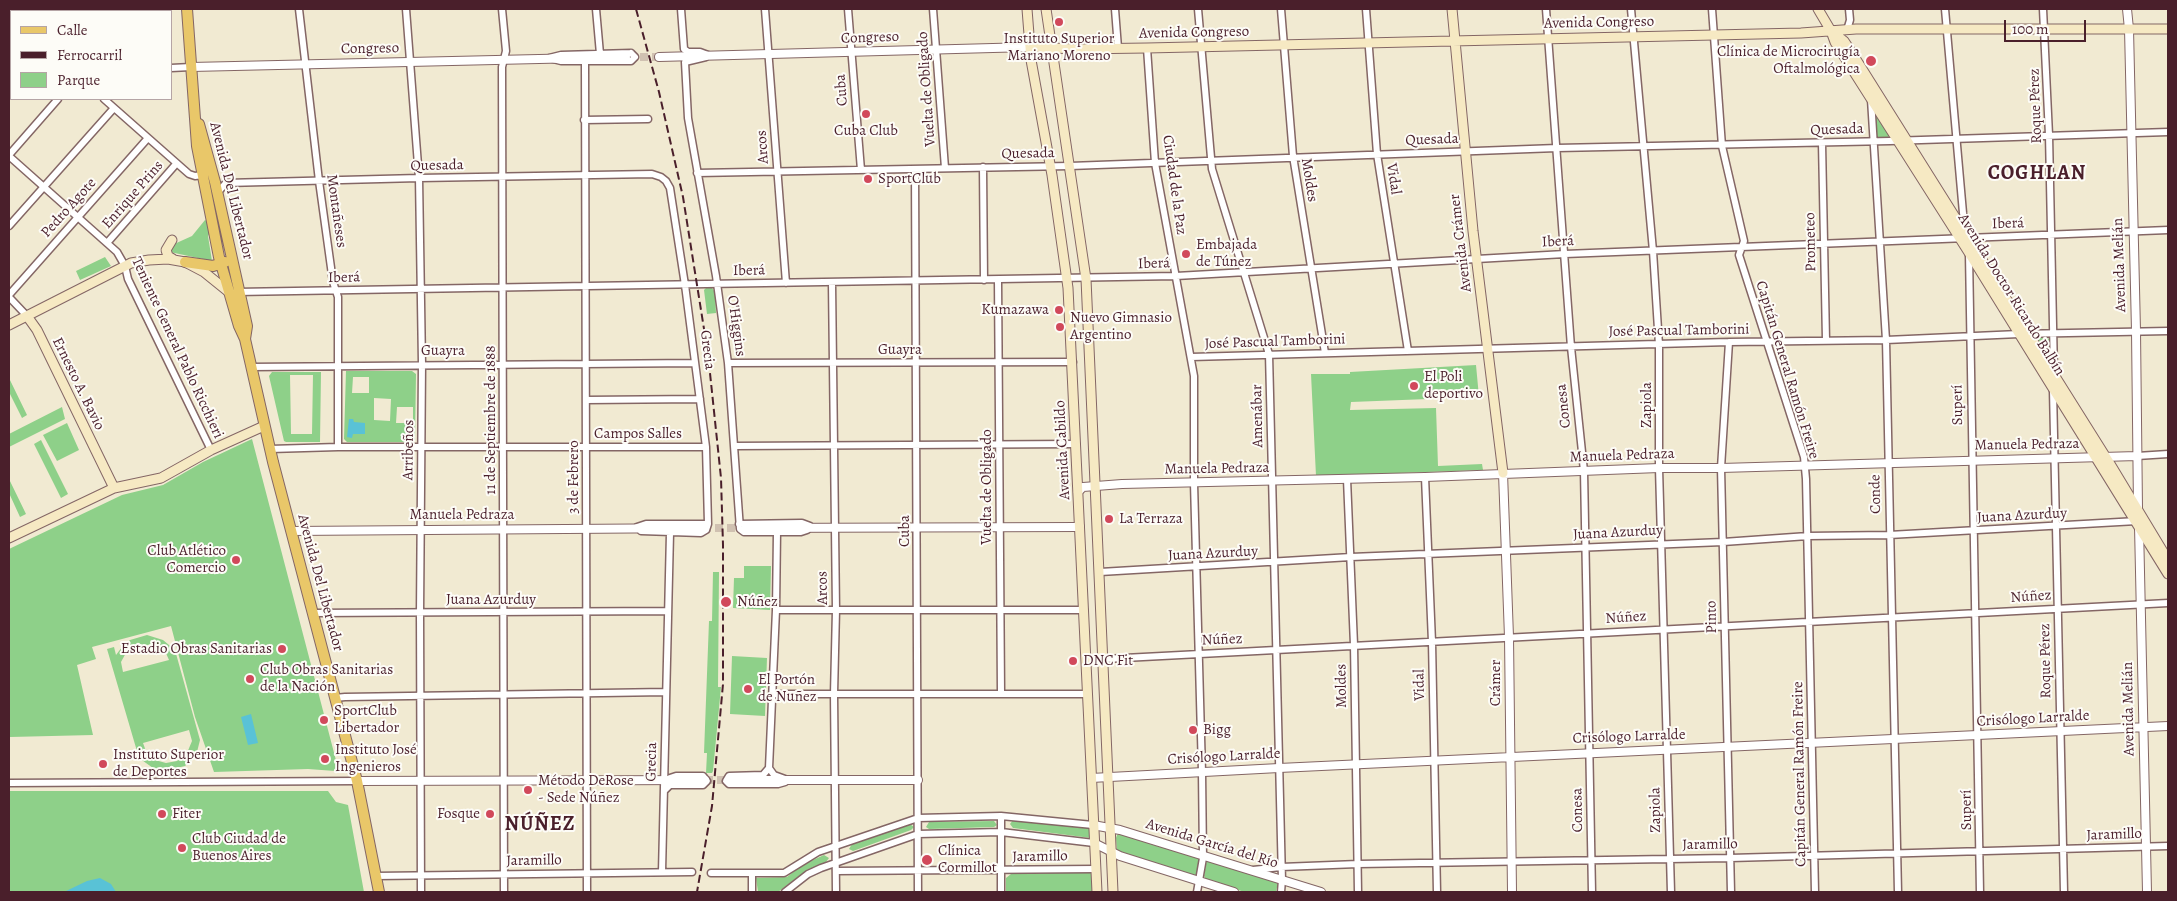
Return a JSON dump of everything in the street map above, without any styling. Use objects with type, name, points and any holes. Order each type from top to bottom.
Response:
[{"type":"main road","name":"Avenida Del Libertador","points":[[187,9],[196,146],[221,264],[234,292]]},
{"type":"main road","name":"Avenida Cabildo","points":[[1027,9],[1067,279],[1073,362],[1096,892]]},
{"type":"main road","name":"Avenida Cabildo","points":[[1046,9],[1086,279],[1113,892]]},
{"type":"main road","name":"Avenida Crámer","points":[[1452,9],[1465,152],[1503,474]]},
{"type":"main road","name":"Avenida Doctor Ricardo Balbín","points":[[1818,9],[1831,30],[1835,42],[1870,96],[1903,141]]},
{"type":"main road","name":"Avenida Congreso","points":[[1034,48],[1201,47],[1714,35],[1831,30],[2168,28]]},
{"type":"main road","name":"Avenida Doctor Ricardo Balbín","points":[[1831,30],[1844,41],[1903,141],[2024,334],[2053,388],[2138,509],[2168,560]]},
{"type":"main road","points":[[1844,41],[1847,30]]},
{"type":"main road","name":"Avenida Del Libertador","points":[[194,109],[206,144],[232,256],[234,292],[239,326],[245,339],[264,426],[357,781],[379,892]]},
{"type":"main road","points":[[209,207],[218,192]]},
{"type":"main road","name":"Avenida Doctor Ricardo Balbín","points":[[1964,239],[1968,252],[2054,374],[2168,574]]},
{"type":"main road","points":[[172,240],[166,250],[168,256],[173,259]]},
{"type":"main road","points":[[9,324],[125,266],[149,260],[173,259],[213,266],[221,264],[232,256]]},
{"type":"main road","points":[[185,262],[234,292]]},
{"type":"main road","name":"Ernesto A. Bavio","points":[[27,316],[37,330],[114,488]]},
{"type":"main road","points":[[9,538],[114,488],[161,478],[211,450],[264,426]]},
{"type":"street","name":"Montañeses","points":[[299,9],[319,181],[338,297],[338,447]]},
{"type":"street","name":"Arribeños","points":[[406,9],[419,178],[422,364],[420,529],[421,892]]},
{"type":"street","name":"11 de Septiembre de 1888","points":[[502,9],[506,51],[502,67],[504,892]]},
{"type":"street","points":[[596,9],[600,54]]},
{"type":"street","name":"Congreso","points":[[681,9],[684,49],[688,52],[700,52],[710,56]]},
{"type":"street","name":"Arcos","points":[[765,9],[786,283]]},
{"type":"street","name":"Cuba","points":[[848,9],[861,170]]},
{"type":"street","name":"Vuelta de Obligado","points":[[933,9],[945,168]]},
{"type":"street","points":[[1115,9],[1118,48]]},
{"type":"street","name":"Amenábar","points":[[1198,9],[1211,160],[1268,354],[1275,563],[1282,880],[1280,892]]},
{"type":"street","name":"Moldes","points":[[1281,9],[1293,156],[1310,270],[1326,353]]},
{"type":"street","name":"Vidal","points":[[1366,9],[1377,154],[1408,351]]},
{"type":"street","name":"Conesa","points":[[1546,9],[1571,346],[1584,471],[1592,892]]},
{"type":"street","name":"Zapiola","points":[[1631,9],[1653,252],[1659,345],[1663,629],[1671,892]]},
{"type":"street","name":"Capitán General Ramón Freire","points":[[1712,9],[1722,146],[1744,241],[1739,255],[1804,457],[1808,536],[1815,892]]},
{"type":"street","points":[[1847,30],[1850,20],[1849,9]]},
{"type":"street","points":[[1945,9],[1964,239]]},
{"type":"street","name":"Roque Pérez","points":[[2043,9],[2050,135],[2057,608],[2064,892]]},
{"type":"street","name":"Avenida Melián","points":[[2127,9],[2136,331],[2138,523],[2147,892]]},
{"type":"street","name":"Congreso","points":[[659,57],[1034,48]]},
{"type":"street","name":"Ciudad de la Paz","points":[[1148,48],[1155,163],[1191,357],[1196,408],[1194,483],[1202,772],[1202,855],[1198,892]]},
{"type":"street","name":"Congreso","points":[[631,53],[635,57],[631,62],[560,61],[549,58],[561,55],[631,53]]},
{"type":"street","name":"Congreso","points":[[684,62],[710,56]]},
{"type":"street","name":"Congreso","points":[[191,68],[626,57]]},
{"type":"street","name":"3 de Febrero","points":[[584,62],[587,892]]},
{"type":"street","name":"O'Higgins","points":[[684,62],[688,118],[718,284],[728,364],[743,528]]},
{"type":"street","points":[[172,68],[191,68]]},
{"type":"street","name":"Conde","points":[[1870,96],[1886,340],[1898,892]]},
{"type":"street","points":[[9,155],[57,100]]},
{"type":"street","points":[[105,100],[176,164],[192,176],[203,174]]},
{"type":"street","points":[[9,226],[114,108]]},
{"type":"street","points":[[584,120],[648,119]]},
{"type":"street","name":"Quesada","points":[[697,173],[1070,166],[1293,156],[1557,148],[1722,146],[2168,132]]},
{"type":"street","name":"Pedro Agote","points":[[9,296],[148,138]]},
{"type":"street","name":"Prometeo","points":[[1822,143],[1826,340]]},
{"type":"street","name":"Teniente General Pablo Ricchieri","points":[[9,155],[117,252],[125,266],[128,279],[211,450]]},
{"type":"street","name":"Enrique Prins","points":[[108,243],[176,164]]},
{"type":"street","points":[[983,167],[984,280]]},
{"type":"street","name":"Cuba","points":[[915,169],[918,892]]},
{"type":"street","name":"Quesada","points":[[218,192],[226,183],[652,174],[661,177]]},
{"type":"street","name":"Grecia","points":[[661,177],[670,188],[686,285],[706,446],[706,528]]},
{"type":"street","name":"Iberá","points":[[234,292],[1086,279],[1310,270],[1565,254],[1653,252],[2168,230]]},
{"type":"street","name":"Superí","points":[[1968,252],[1980,892]]},
{"type":"street","name":"Vuelta de Obligado","points":[[998,280],[1000,693]]},
{"type":"street","name":"Arcos","points":[[832,283],[836,610],[834,694],[836,892]]},
{"type":"street","name":"Ernesto A. Bavio","points":[[9,296],[27,316]]},
{"type":"street","name":"José Pascual Tamborini","points":[[1191,357],[2168,331]]},
{"type":"street","name":"Pinto","points":[[1729,342],[1722,468],[1731,892]]},
{"type":"street","name":"Guayra","points":[[728,364],[1073,362]]},
{"type":"street","name":"Guayra","points":[[251,367],[503,363],[696,363]]},
{"type":"street","points":[[586,400],[700,399]]},
{"type":"street","points":[[735,446],[1076,444]]},
{"type":"street","name":"Campos Salles","points":[[270,449],[338,447],[706,446]]},
{"type":"street","name":"Manuela Pedraza","points":[[1078,492],[1083,487],[1095,486],[2168,454]]},
{"type":"street","name":"Crámer","points":[[1503,474],[1509,638],[1512,892]]},
{"type":"street","name":"Vidal","points":[[1426,477],[1432,642],[1437,892]]},
{"type":"street","name":"Moldes","points":[[1347,479],[1354,645],[1358,892]]},
{"type":"street","name":"Juana Azurduy","points":[[1100,572],[1351,557],[1507,552],[1808,536],[1889,535],[2138,523]]},
{"type":"street","points":[[743,528],[1080,527]]},
{"type":"street","name":"Manuela Pedraza","points":[[633,528],[647,532],[701,533],[706,528]]},
{"type":"street","name":"Manuela Pedraza","points":[[291,531],[706,528]]},
{"type":"street","points":[[743,528],[777,532],[801,532],[813,528]]},
{"type":"street","name":"Grecia","points":[[662,872],[670,532]]},
{"type":"street","points":[[777,532],[776,610],[769,768],[767,773],[762,776],[729,776],[726,781],[729,784],[778,784],[791,780]]},
{"type":"street","name":"Núñez","points":[[1086,660],[2168,603]]},
{"type":"street","points":[[776,610],[1084,610]]},
{"type":"street","name":"Juana Azurduy","points":[[313,613],[668,612]]},
{"type":"street","points":[[335,698],[587,695],[666,692]]},
{"type":"street","points":[[772,694],[1087,694]]},
{"type":"street","name":"Crisólogo Larralde","points":[[1091,778],[2168,726]]},
{"type":"street","points":[[769,768],[774,775],[791,780]]},
{"type":"street","points":[[664,780],[676,776],[703,776],[707,780],[703,785],[671,785],[664,791]]},
{"type":"street","points":[[9,783],[705,780]]},
{"type":"street","points":[[730,780],[918,780]]},
{"type":"street","points":[[710,873],[784,872],[802,860],[836,845],[918,818],[1001,816],[1093,825]]},
{"type":"street","points":[[1001,816],[1001,892]]},
{"type":"street","name":"Avenida García del Río","points":[[1093,825],[1110,827],[1321,892]]},
{"type":"street","points":[[785,892],[808,874],[836,862],[918,834],[1001,832],[1094,843],[1112,852],[1234,892]]},
{"type":"street","name":"Jaramillo","points":[[1251,870],[1358,864],[1730,858],[2168,846]]},
{"type":"street","name":"Jaramillo","points":[[836,872],[1096,869]]},
{"type":"street","name":"Jaramillo","points":[[376,876],[692,872]]},
{"type":"street","points":[[752,873],[752,892]]},
{"type":"green space","points":[[1876,110],[1890,134],[1888,138],[1876,138],[1873,114]]},
{"type":"green space","points":[[205,220],[208,222],[210,232],[208,236],[212,261],[170,252],[172,245],[192,236]]},
{"type":"green space","points":[[105,257],[111,266],[80,280],[76,271]]},
{"type":"green space","points":[[712,288],[715,292],[716,313],[707,314],[704,290]]},
{"type":"green space","points":[[2040,337],[2051,339],[2050,359],[2037,341]]},
{"type":"green space","points":[[1476,365],[1479,397],[1351,402],[1350,410],[1436,408],[1438,466],[1482,464],[1483,470],[1316,476],[1311,374],[1350,374],[1350,372]]},
{"type":"green space","points":[[346,371],[412,371],[416,374],[415,439],[411,442],[347,442],[344,439]],"holes":[[[353,377],[369,377],[369,393],[352,393]],[[374,398],[391,399],[390,421],[374,420]],[[397,407],[413,407],[413,423],[396,423]]]},
{"type":"green space","points":[[272,372],[321,372],[320,442],[284,441],[269,376]],"holes":[[[290,375],[313,375],[312,434],[291,434]]]},
{"type":"green space","points":[[9,378],[27,415],[22,418],[9,392]]},
{"type":"green space","points":[[62,407],[65,419],[9,447],[9,434]]},
{"type":"green space","points":[[67,423],[79,450],[57,461],[43,435]]},
{"type":"green space","points":[[252,439],[338,768],[335,771],[308,769],[214,772],[195,717],[171,626],[92,647],[96,659],[77,665],[93,735],[10,737],[9,773],[9,549],[122,495],[163,485],[203,462]]},
{"type":"green space","points":[[41,440],[68,494],[61,498],[34,444]]},
{"type":"green space","points":[[9,479],[26,514],[20,517],[9,493]]},
{"type":"green space","points":[[744,566],[771,566],[770,610],[733,608],[734,578],[744,578]]},
{"type":"green space","points":[[713,572],[719,572],[718,687],[721,687],[713,771],[712,773],[706,773],[707,753],[704,753],[709,621],[712,621]]},
{"type":"green space","points":[[147,635],[163,640],[175,650],[200,740],[196,756],[185,766],[168,770],[153,768],[139,758],[107,649],[114,647],[116,655],[130,640]],"holes":[[[151,644],[165,651],[169,660],[123,672],[121,662],[127,651]],[[189,730],[192,741],[187,753],[177,761],[166,763],[155,760],[147,754],[143,743]]]},
{"type":"green space","name":"El Portón de Nuñez","points":[[732,656],[767,658],[765,716],[730,714]]},
{"type":"green space","name":"Club Ciudad de Buenos Aires","points":[[9,791],[328,791],[336,802],[348,805],[364,892],[9,892]]},
{"type":"green space","points":[[1013,820],[1091,828],[1091,838],[1013,828],[1010,824]]},
{"type":"green space","points":[[994,821],[997,825],[994,827],[929,829],[926,827],[929,822]]},
{"type":"green space","points":[[910,824],[914,827],[911,830],[853,851],[849,849],[852,844]]},
{"type":"green space","points":[[1120,833],[1200,857],[1197,877],[1120,854],[1117,851],[1116,838]]},
{"type":"green space","points":[[824,855],[829,858],[826,862],[807,870],[778,892],[758,892],[756,878],[787,877],[802,865]]},
{"type":"green space","points":[[1208,859],[1278,882],[1276,892],[1245,892],[1207,881],[1204,876]]},
{"type":"green space","points":[[1089,872],[1093,875],[1094,892],[1006,892],[1006,878],[1011,874]]},
{"type":"water","points":[[349,419],[353,419],[354,422],[365,423],[365,434],[353,434],[352,438],[347,437]]},
{"type":"water","points":[[251,714],[258,743],[248,745],[241,717]]},
{"type":"water","points":[[100,878],[111,884],[116,892],[64,892],[87,881]]},
{"type":"tunnel","points":[[628,57],[659,57]]},
{"type":"tunnel","points":[[703,528],[746,528]]},
{"type":"tunnel","points":[[705,780],[730,780]]},
{"type":"railway","points":[[636,9],[659,92],[683,197],[708,354],[721,478],[723,684],[712,806],[697,892]]},
{"type":"place","name":"Instituto Superior Mariano Moreno","points":[[1059,22]]},
{"type":"place","name":"Clínica de Microcirugía Oftalmológica","points":[[1871,61]]},
{"type":"place","name":"Cuba Club","points":[[866,114]]},
{"type":"place","name":"SportClub","points":[[868,179]]},
{"type":"place","name":"Embajada de Túnez","points":[[1186,254]]},
{"type":"place","name":"Kumazawa","points":[[1059,310]]},
{"type":"place","name":"Nuevo Gimnasio Argentino","points":[[1060,327]]},
{"type":"place","name":"El Poli deportivo","points":[[1414,386]]},
{"type":"place","name":"La Terraza","points":[[1109,519]]},
{"type":"place","name":"Club Atlético Comercio","points":[[236,560]]},
{"type":"place","name":"Núñez","points":[[726,602]]},
{"type":"place","name":"Estadio Obras Sanitarias","points":[[282,649]]},
{"type":"place","name":"DNC Fit","points":[[1073,661]]},
{"type":"place","name":"Club Obras Sanitarias de la Nación","points":[[250,679]]},
{"type":"place","name":"El Portón de Nuñez","points":[[748,689]]},
{"type":"place","name":"SportClub Libertador","points":[[324,720]]},
{"type":"place","name":"Bigg","points":[[1193,730]]},
{"type":"place","name":"Instituto José Ingenieros","points":[[325,759]]},
{"type":"place","name":"Instituto Superior de Deportes","points":[[103,764]]},
{"type":"place","name":"Método DeRose - Sede Núñez","points":[[528,790]]},
{"type":"place","name":"Fiter","points":[[162,814]]},
{"type":"place","name":"Fosque","points":[[490,814]]},
{"type":"place","name":"Club Ciudad de Buenos Aires","points":[[182,848]]},
{"type":"place","name":"Clínica Cormillot","points":[[927,860]]},
{"type":"district","name":"COGHLAN","points":[[2037,174]]},
{"type":"district","name":"NÚÑEZ","points":[[540,825]]}]
